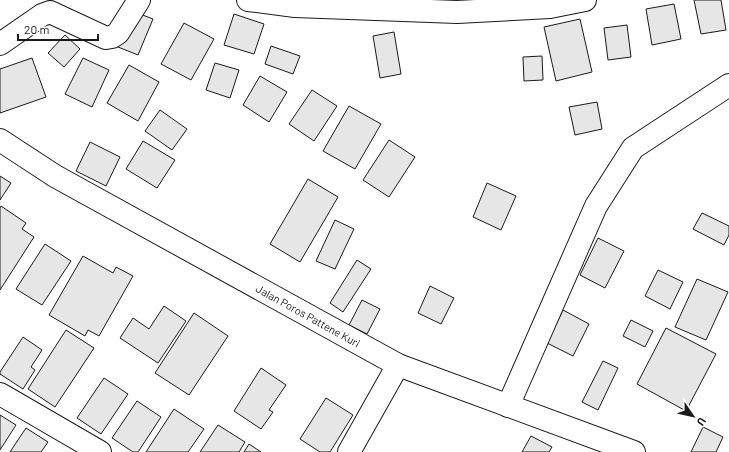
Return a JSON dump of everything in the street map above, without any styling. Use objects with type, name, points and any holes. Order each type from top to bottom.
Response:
[{"type":"street","points":[[0,44],[42,14],[50,12],[106,38],[112,37],[118,33],[139,0]]},
{"type":"street","points":[[248,0],[295,6],[457,12],[550,7],[582,0]]},
{"type":"street","points":[[508,406],[596,206],[633,148],[729,84]]},
{"type":"street","name":"Jalan Poros Pattene Kuri","points":[[0,140],[55,176],[398,366],[634,452]]},
{"type":"street","points":[[349,452],[398,366]]},
{"type":"street","points":[[0,394],[100,452]]},
{"type":"building","points":[[694,0],[721,0],[726,30],[701,34]]},
{"type":"building","points":[[674,4],[681,39],[652,45],[646,9]]},
{"type":"building","points":[[127,9],[153,19],[138,55],[113,45]]},
{"type":"building","points":[[234,14],[264,24],[254,54],[224,45]]},
{"type":"building","points":[[580,19],[592,72],[556,81],[544,27]]},
{"type":"building","points":[[184,23],[214,39],[191,80],[161,64]]},
{"type":"building","points":[[627,25],[631,57],[608,60],[604,28]]},
{"type":"building","points":[[394,32],[401,74],[380,78],[373,36]]},
{"type":"building","points":[[65,35],[80,49],[64,67],[48,53]]},
{"type":"building","points":[[271,46],[300,56],[293,74],[265,64]]},
{"type":"building","points":[[542,56],[543,80],[524,81],[523,57]]},
{"type":"building","points":[[32,58],[46,97],[0,113],[0,69]]},
{"type":"building","points":[[83,58],[109,70],[92,107],[65,94]]},
{"type":"building","points":[[215,63],[239,70],[230,98],[206,90]]},
{"type":"building","points":[[129,65],[159,82],[138,121],[107,103]]},
{"type":"building","points":[[260,76],[287,92],[269,122],[243,105]]},
{"type":"building","points":[[312,90],[337,106],[314,141],[289,124]]},
{"type":"building","points":[[597,102],[602,129],[575,135],[569,107]]},
{"type":"building","points":[[349,106],[381,124],[355,169],[323,151]]},
{"type":"building","points":[[160,110],[187,129],[172,150],[145,131]]},
{"type":"building","points":[[389,140],[415,157],[389,197],[363,180]]},
{"type":"building","points":[[143,141],[175,160],[157,188],[126,169]]},
{"type":"building","points":[[90,142],[120,157],[106,186],[76,171]]},
{"type":"building","points":[[0,176],[11,183],[0,200]]},
{"type":"building","points":[[308,179],[338,197],[300,262],[270,244]]},
{"type":"building","points":[[487,183],[516,196],[501,230],[473,217]]},
{"type":"building","points":[[1,206],[26,223],[22,229],[34,237],[0,290],[0,208]]},
{"type":"building","points":[[702,213],[729,226],[729,235],[724,245],[693,229]]},
{"type":"building","points":[[335,220],[354,229],[335,269],[316,261]]},
{"type":"building","points":[[598,238],[624,251],[605,288],[580,275]]},
{"type":"building","points":[[45,244],[71,261],[42,305],[16,289]]},
{"type":"building","points":[[83,256],[113,273],[116,267],[133,276],[99,336],[88,330],[85,336],[49,315]]},
{"type":"building","points":[[357,260],[371,269],[343,312],[330,303]]},
{"type":"building","points":[[658,270],[683,282],[670,309],[645,296]]},
{"type":"building","points":[[697,279],[728,292],[706,340],[675,327]]},
{"type":"building","points":[[430,286],[454,298],[441,324],[418,313]]},
{"type":"building","points":[[362,300],[380,309],[367,334],[349,325]]},
{"type":"building","points":[[164,306],[186,321],[158,363],[120,338],[133,318],[149,329]]},
{"type":"building","points":[[563,310],[589,324],[573,356],[547,343]]},
{"type":"building","points":[[194,313],[228,336],[189,395],[155,373]]},
{"type":"building","points":[[631,320],[653,331],[645,347],[623,336]]},
{"type":"building","points":[[666,328],[716,354],[686,411],[637,384]]},
{"type":"building","points":[[66,330],[94,348],[55,407],[28,389]]},
{"type":"building","points":[[23,337],[42,350],[31,367],[35,370],[23,389],[0,374],[0,372]]},
{"type":"building","points":[[603,361],[618,368],[598,410],[582,402]]},
{"type":"building","points":[[261,368],[286,385],[269,410],[273,412],[261,429],[234,411]]},
{"type":"building","points":[[104,378],[128,394],[101,434],[77,418]]},
{"type":"building","points":[[326,398],[353,415],[330,452],[320,452],[300,439]]},
{"type":"building","points":[[137,401],[161,417],[138,452],[133,452],[112,438]]},
{"type":"building","points":[[174,409],[204,429],[188,452],[146,452]]},
{"type":"building","points":[[0,415],[16,425],[0,450]]},
{"type":"building","points":[[218,425],[245,442],[239,452],[200,452]]},
{"type":"building","points":[[703,427],[723,437],[716,452],[691,452]]},
{"type":"building","points":[[26,428],[48,442],[41,452],[10,452]]},
{"type":"building","points":[[531,436],[552,447],[549,452],[522,452]]},
{"type":"building","points":[[249,444],[261,452],[244,452]]}]
